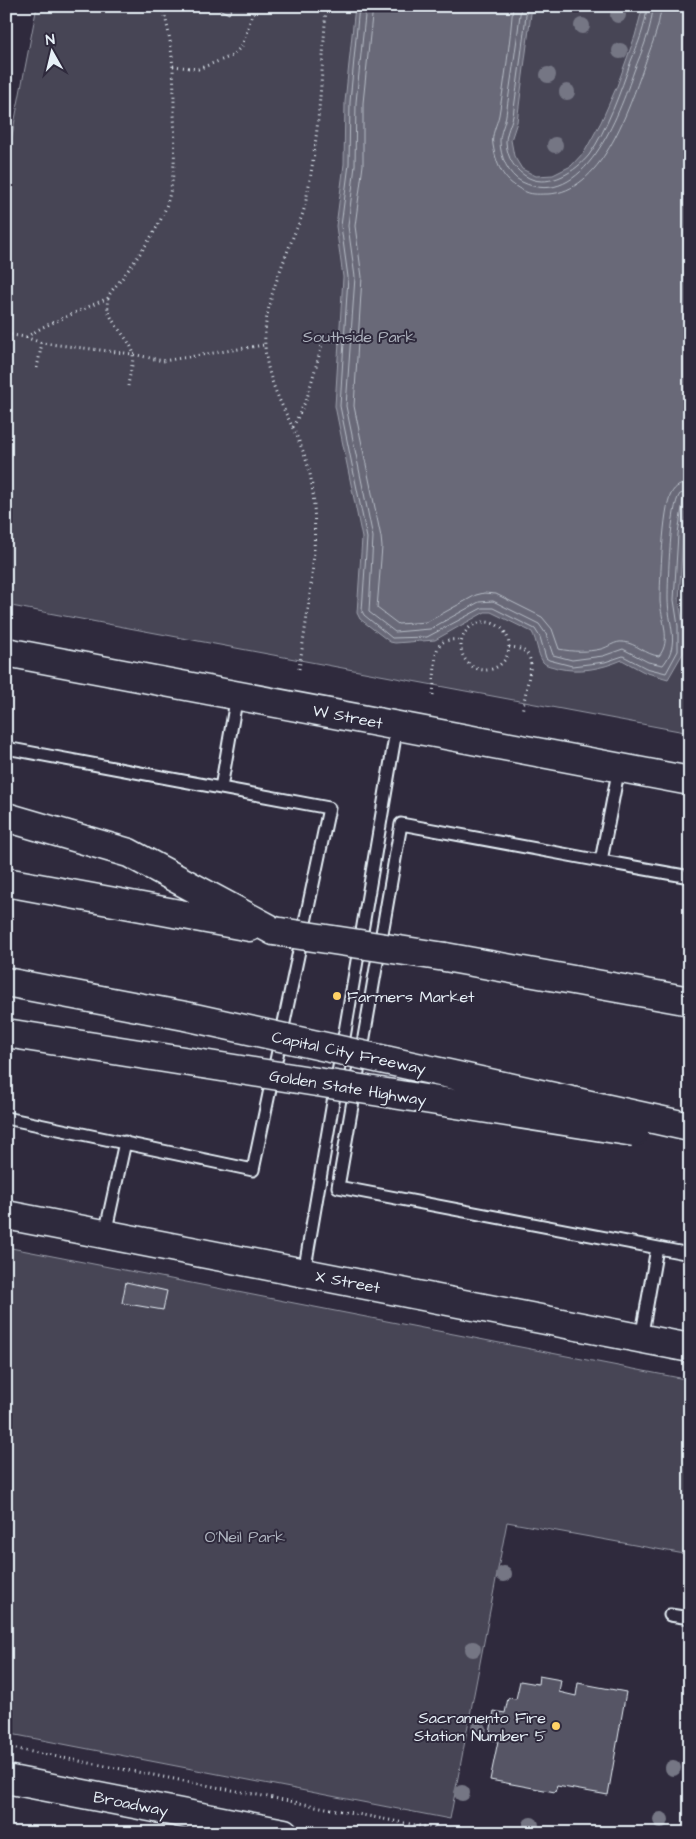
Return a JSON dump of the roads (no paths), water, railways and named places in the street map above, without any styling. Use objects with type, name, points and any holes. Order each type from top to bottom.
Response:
[{"type":"main road","name":"W Street","points":[[6,652],[690,781]]},
{"type":"main road","points":[[6,817],[129,852],[274,931]]},
{"type":"main road","points":[[6,882],[274,931],[445,957],[690,1002]]},
{"type":"main road","name":"Capital City Freeway","points":[[6,982],[185,1016],[690,1127]]},
{"type":"main road","name":"Golden State Highway","points":[[6,1033],[690,1141]]},
{"type":"main road","name":"X Street","points":[[6,1214],[690,1348]]},
{"type":"main road","name":"Broadway","points":[[6,1779],[284,1833]]},
{"type":"lane","points":[[221,788],[237,695]]},
{"type":"lane","points":[[304,1273],[397,725]]},
{"type":"lane","points":[[6,748],[329,808],[253,1170],[6,1118]]},
{"type":"lane","points":[[601,861],[619,767]]},
{"type":"lane","points":[[690,877],[401,824],[338,1187],[690,1254]]},
{"type":"lane","points":[[105,1234],[125,1142]]},
{"type":"lane","points":[[641,1339],[657,1248]]},
{"type":"lane","points":[[670,1615],[690,1618]]},
{"type":"water","points":[[355,6],[532,6],[517,122],[511,140],[514,156],[522,169],[536,176],[553,175],[571,166],[585,151],[601,122],[617,86],[635,36],[643,6],[690,6],[690,485],[683,535],[679,601],[683,625],[683,653],[668,679],[644,672],[622,660],[598,668],[582,670],[557,668],[547,665],[541,658],[532,632],[491,612],[485,612],[435,640],[395,643],[390,642],[360,619],[357,613],[362,538],[335,406],[343,277],[336,226],[344,164],[345,102]]},
{"type":"place","name":"Farmers Market","points":[[337,996]]},
{"type":"place","name":"Sacramento Fire Station Number 5","points":[[556,1726]]},
{"type":"park label","name":"Southside Park","points":[[359,336]]},
{"type":"park label","name":"O'Neil Park","points":[[245,1536]]}]
